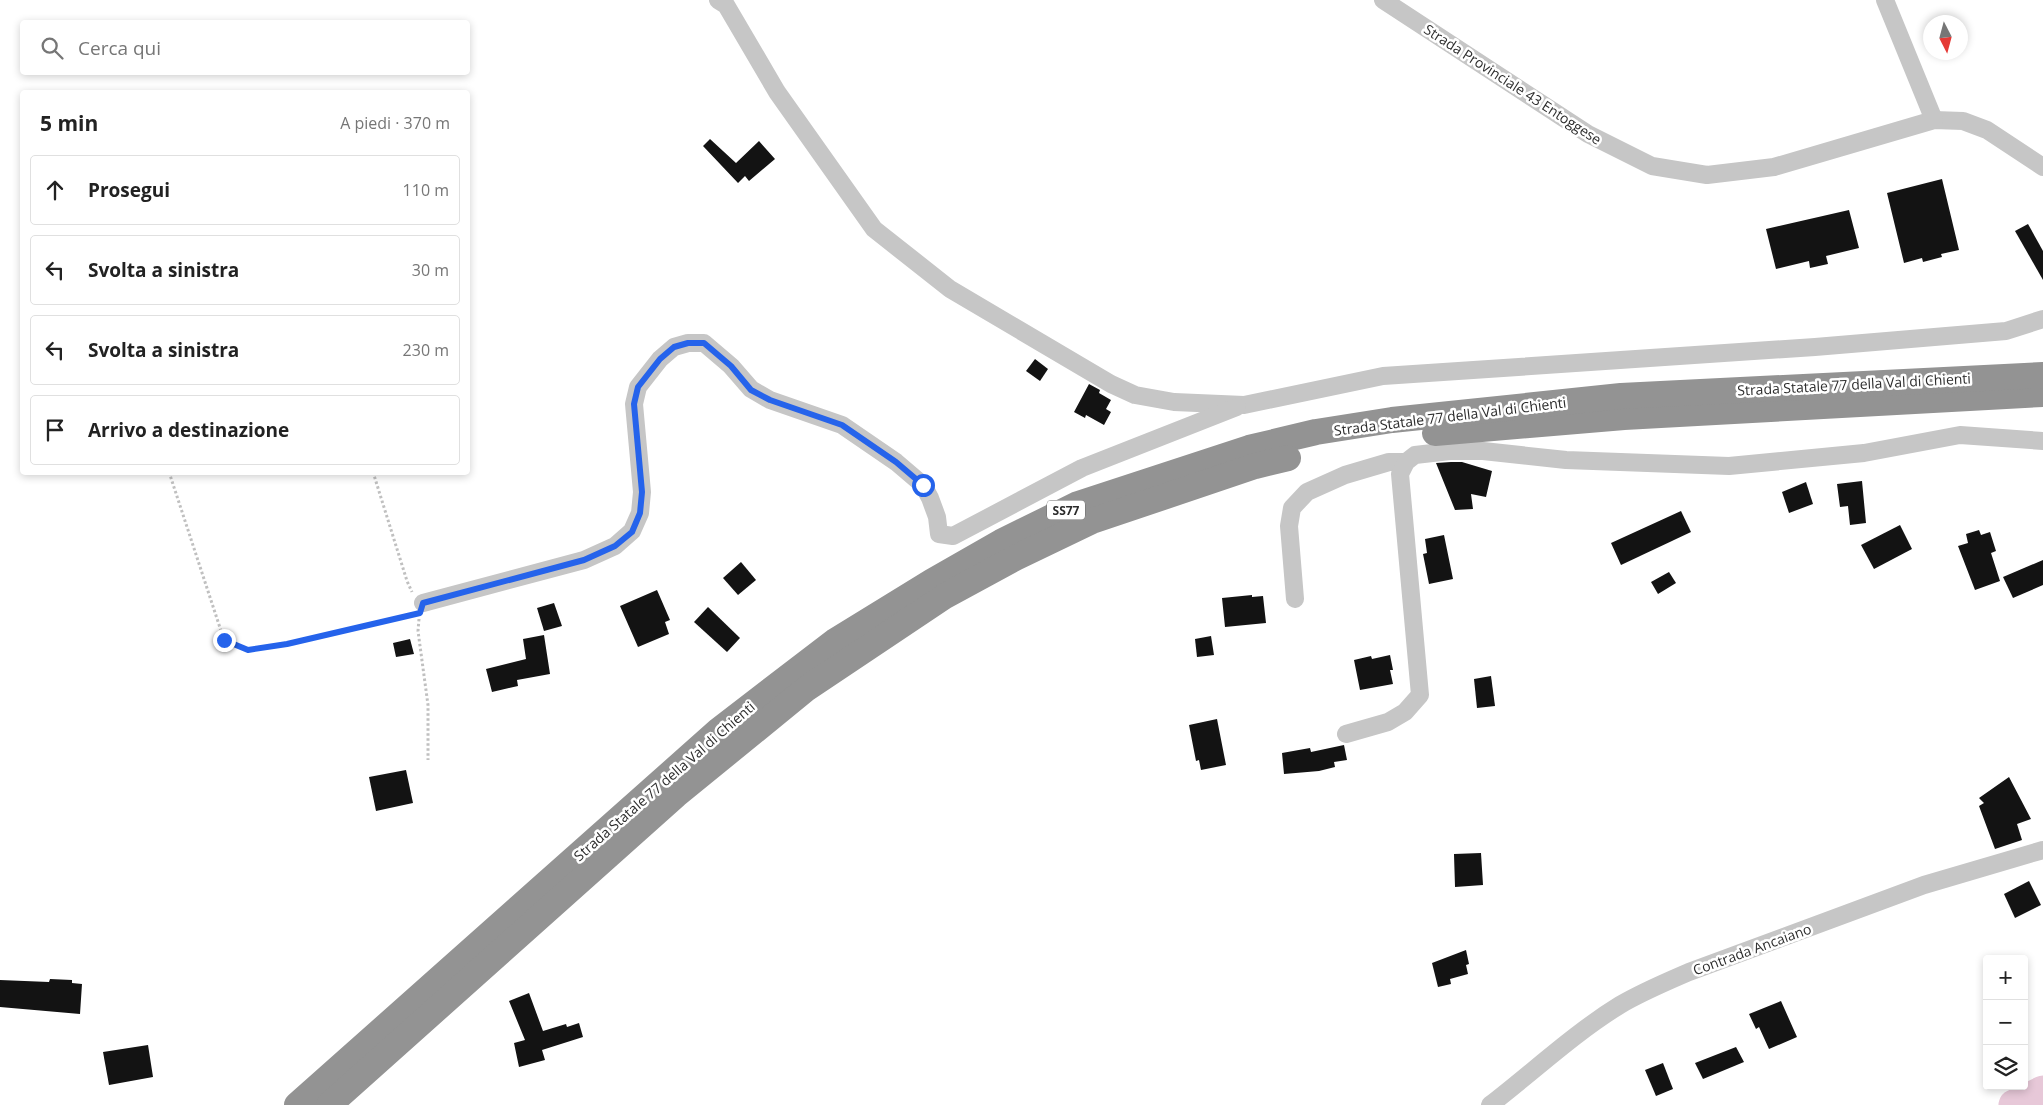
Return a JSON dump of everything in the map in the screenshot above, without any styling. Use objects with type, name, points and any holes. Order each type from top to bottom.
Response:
[{"type":"highway","name":"Strada Statale 77 della Val di Chienti","points":[[297,1105],[718,730],[835,641],[931,582],[1001,542],[1078,504],[1249,448],[1316,432],[1392,420],[1621,396],[2036,385]]},
{"type":"highway","name":"Strada Statale 77 della Val di Chienti","points":[[329,1105],[676,795],[806,689],[945,596],[1015,558],[1092,521],[1255,466],[1320,450],[1394,436],[2036,385]]},
{"type":"street","points":[[718,0],[726,5],[777,92],[874,229],[950,289],[1111,384],[1135,395],[1174,402],[1244,405]]},
{"type":"street","name":"Strada Provinciale 43 Entoggese","points":[[1382,0],[1588,134],[1652,166],[1707,175],[1774,167],[1934,120],[1963,121],[1987,130],[2043,168]]},
{"type":"street","points":[[1886,0],[1934,120]]},
{"type":"street","points":[[423,603],[584,560],[615,546],[632,532],[640,513],[642,492],[634,404],[638,387],[660,359],[674,347],[688,343],[704,343],[731,366],[751,390],[764,397],[842,425],[896,462],[923,485],[937,517],[939,534],[953,536],[1082,468],[1244,405],[1383,376],[1805,348],[2006,331],[2043,319]]},
{"type":"street","points":[[1346,734],[1388,722],[1404,712],[1420,695],[1400,474],[1406,462],[1415,455],[1450,451],[1475,451],[1566,460],[1729,466],[1864,453],[1960,435],[2043,441]]},
{"type":"street","points":[[1295,599],[1289,526],[1292,508],[1307,492],[1345,476],[1389,462],[1406,462]]},
{"type":"street","name":"Contrada Ancaiano","points":[[1490,1105],[1585,1028],[1622,1004],[1653,988],[1924,885],[2043,850]]},
{"type":"path","points":[[171,475],[224,640],[248,650],[287,644],[420,613],[418,631],[428,705],[428,760]]},
{"type":"path","points":[[373,475],[406,581],[413,593],[423,603]]},
{"type":"building","points":[[710,139],[736,163],[759,141],[775,159],[749,181],[745,176],[738,183],[703,146]]},
{"type":"building","points":[[1942,179],[1959,250],[1941,254],[1942,257],[1923,262],[1922,258],[1904,263],[1887,193]]},
{"type":"building","points":[[1849,210],[1859,248],[1826,256],[1828,264],[1810,268],[1809,261],[1776,269],[1766,229]]},
{"type":"building","points":[[2028,224],[2043,251],[2043,280],[2015,231]]},
{"type":"building","points":[[1035,359],[1048,369],[1040,381],[1026,371]]},
{"type":"building","points":[[1089,384],[1100,390],[1099,393],[1111,400],[1106,409],[1111,412],[1104,425],[1086,415],[1085,418],[1074,412]]},
{"type":"building","points":[[1462,462],[1492,471],[1486,497],[1471,494],[1473,509],[1455,510],[1436,463]]},
{"type":"building","points":[[1862,481],[1866,523],[1850,525],[1848,506],[1840,507],[1837,484]]},
{"type":"building","points":[[1806,482],[1813,504],[1789,513],[1782,492]]},
{"type":"building","points":[[1681,511],[1691,532],[1621,565],[1611,543]]},
{"type":"building","points":[[1900,525],[1912,549],[1874,569],[1861,545]]},
{"type":"building","points":[[1979,530],[1981,535],[1990,532],[1996,551],[1991,553],[2000,581],[1975,590],[1958,546],[1968,543],[1966,534]]},
{"type":"building","points":[[1444,535],[1453,579],[1429,584],[1423,554],[1427,553],[1425,539]]},
{"type":"building","points":[[2043,560],[2043,585],[2013,598],[2003,577]]},
{"type":"building","points":[[741,562],[756,580],[738,595],[723,578]]},
{"type":"building","points":[[1669,572],[1676,583],[1658,594],[1651,582]]},
{"type":"building","points":[[657,590],[670,620],[665,622],[669,634],[638,647],[620,606]]},
{"type":"building","points":[[1252,595],[1252,597],[1263,596],[1266,623],[1225,627],[1222,598]]},
{"type":"building","points":[[554,603],[562,626],[544,631],[537,608]]},
{"type":"building","points":[[708,607],[740,638],[727,652],[694,622]]},
{"type":"building","points":[[544,635],[550,674],[517,680],[518,686],[492,692],[486,669],[526,659],[523,639]]},
{"type":"building","points":[[1211,636],[1214,655],[1197,657],[1195,639]]},
{"type":"building","points":[[410,639],[414,654],[396,657],[393,643]]},
{"type":"building","points":[[1390,655],[1393,670],[1390,670],[1393,684],[1360,690],[1354,660],[1371,656],[1372,659]]},
{"type":"building","points":[[1491,676],[1495,706],[1477,708],[1474,679]]},
{"type":"building","points":[[1217,719],[1226,765],[1201,770],[1199,760],[1196,761],[1189,725]]},
{"type":"building","points":[[1344,745],[1347,760],[1334,762],[1335,767],[1319,771],[1284,774],[1282,753],[1310,748],[1311,752]]},
{"type":"building","points":[[406,770],[413,803],[376,811],[369,777]]},
{"type":"building","points":[[2009,777],[2031,819],[2017,824],[2022,840],[1995,849],[1979,806],[1984,803],[1979,798]]},
{"type":"building","points":[[1481,853],[1483,885],[1455,887],[1454,854]]},
{"type":"building","points":[[2029,881],[2041,905],[2015,918],[2004,894]]},
{"type":"building","points":[[1466,950],[1469,964],[1466,965],[1468,974],[1450,979],[1451,984],[1438,987],[1432,963]]},
{"type":"building","points":[[50,979],[72,980],[72,983],[82,984],[80,1014],[0,1007],[0,980],[49,982]]},
{"type":"building","points":[[529,993],[543,1031],[566,1024],[567,1027],[579,1023],[583,1037],[542,1050],[545,1060],[519,1067],[514,1043],[525,1040],[509,1001]]},
{"type":"building","points":[[1781,1001],[1797,1037],[1769,1049],[1759,1027],[1756,1029],[1749,1014]]},
{"type":"building","points":[[148,1045],[153,1077],[109,1085],[103,1052]]},
{"type":"building","points":[[1736,1047],[1744,1062],[1703,1079],[1695,1063]]},
{"type":"building","points":[[1663,1063],[1673,1089],[1656,1096],[1645,1070]]},
{"type":"waterway","points":[[2014,1105],[2043,1091]]},
{"type":"route","points":[[224,640],[248,650],[287,644],[420,613],[423,603],[584,560],[615,546],[632,532],[640,513],[642,492],[634,404],[638,387],[660,359],[674,347],[688,343],[704,343],[731,366],[751,390],[770,400],[842,425],[896,462],[923,485]]}]
